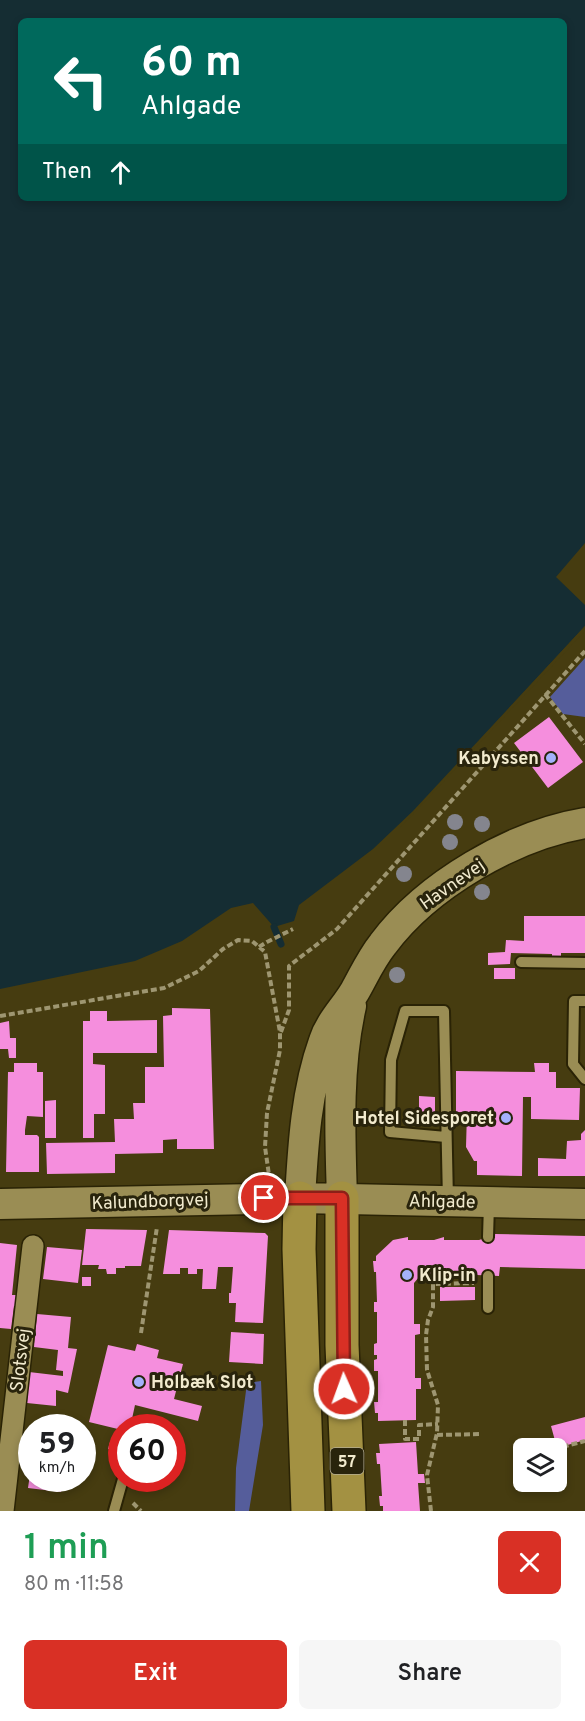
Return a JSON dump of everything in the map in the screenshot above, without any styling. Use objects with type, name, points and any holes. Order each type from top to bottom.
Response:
[{"type":"main road","name":"57","points":[[286,1198],[299,1249],[308,1511]]},
{"type":"main road","name":"57","points":[[342,1198],[342,1345],[349,1511]]},
{"type":"street","name":"Havnevej","points":[[286,1198],[304,1140],[317,1064],[324,1040],[391,933],[422,903],[459,876],[514,844],[565,826],[585,823]]},
{"type":"street","name":"Havnevej","points":[[342,1198],[342,1067],[345,1034],[355,991]]},
{"type":"street","name":"Ahlgade","points":[[286,1198],[585,1204]]},
{"type":"street","name":"Kalundborgvej","points":[[0,1204],[286,1198]]},
{"type":"street","name":"Slotsvej","points":[[3,1511],[33,1246]]},
{"type":"lane","points":[[521,962],[585,963]]},
{"type":"lane","points":[[585,1001],[574,1001],[573,1064],[585,1079]]},
{"type":"lane","points":[[446,1137],[390,1132],[391,1059],[405,1011],[444,1011],[448,1201]]},
{"type":"lane","points":[[488,1237],[489,1202]]},
{"type":"lane","points":[[488,1279],[488,1308]]},
{"type":"lane","points":[[114,1511],[119,1492]]},
{"type":"path","points":[[280,1032],[290,1010],[289,966],[337,929],[585,651]]},
{"type":"path","points":[[545,694],[585,744]]},
{"type":"path","points":[[259,947],[293,929]]},
{"type":"path","points":[[0,1016],[165,988],[199,971],[238,940],[252,941],[265,952],[280,1032],[280,1050],[267,1113],[265,1147],[286,1198]]},
{"type":"path","points":[[141,1333],[161,1200]]},
{"type":"path","points":[[431,1511],[427,1475],[438,1424],[438,1405],[431,1387],[426,1356],[426,1335],[433,1307],[433,1284],[488,1279]]},
{"type":"path","points":[[405,1420],[405,1439],[419,1439],[419,1425],[438,1424]]},
{"type":"path","points":[[436,1435],[481,1434]]},
{"type":"path","points":[[567,1446],[585,1442]]},
{"type":"shaded area","points":[[0,0],[585,0],[585,543],[556,577],[585,605],[585,626],[413,811],[373,849],[299,905],[294,921],[274,927],[253,903],[231,908],[182,941],[135,961],[0,989]]},
{"type":"shaded area","points":[[585,658],[585,717],[563,714],[550,697]]},
{"type":"shaded area","points":[[261,1381],[263,1425],[249,1511],[235,1511],[236,1468],[247,1383]]},
{"type":"pier","points":[[585,626],[585,631],[400,828],[414,811]]},
{"type":"building","points":[[549,717],[583,762],[548,788],[514,743]]},
{"type":"building","points":[[524,916],[585,916],[585,953],[561,953],[561,960],[552,960],[552,954],[511,953],[510,964],[488,965],[488,953],[505,952],[506,940],[524,941]]},
{"type":"building","points":[[494,968],[515,968],[515,979],[494,979]]},
{"type":"building","points":[[172,1008],[210,1009],[214,1149],[177,1149],[177,1139],[163,1140],[163,1153],[115,1154],[115,1173],[47,1174],[46,1143],[115,1142],[114,1119],[134,1119],[133,1103],[145,1103],[145,1067],[164,1067],[163,1016],[172,1015]]},
{"type":"building","points":[[90,1011],[107,1011],[107,1021],[157,1020],[157,1053],[93,1053],[93,1064],[105,1065],[105,1114],[94,1114],[94,1138],[83,1138],[83,1021],[90,1021]]},
{"type":"building","points":[[9,1021],[10,1038],[16,1038],[16,1058],[9,1058],[8,1049],[0,1049],[0,1023]]},
{"type":"building","points":[[14,1063],[37,1063],[37,1072],[43,1072],[43,1117],[27,1116],[25,1130],[25,1135],[39,1137],[39,1172],[6,1172],[8,1072],[14,1072]]},
{"type":"building","points":[[534,1063],[549,1063],[549,1072],[556,1072],[556,1088],[580,1088],[579,1120],[531,1119],[531,1097],[523,1097],[522,1176],[477,1175],[477,1161],[474,1161],[466,1147],[467,1112],[456,1112],[456,1071],[535,1072]]},
{"type":"building","points":[[419,1096],[435,1097],[435,1113],[419,1112]]},
{"type":"building","points":[[56,1100],[56,1138],[45,1138],[45,1101]]},
{"type":"building","points":[[585,1130],[585,1176],[538,1176],[538,1158],[566,1159],[567,1141],[581,1140],[581,1134]]},
{"type":"building","points":[[86,1229],[147,1230],[141,1266],[116,1268],[116,1274],[107,1274],[106,1269],[98,1269],[99,1265],[82,1265]]},
{"type":"building","points":[[169,1230],[265,1233],[268,1236],[263,1323],[235,1322],[236,1303],[229,1303],[233,1267],[218,1267],[216,1289],[202,1289],[203,1269],[197,1269],[197,1274],[188,1274],[188,1268],[180,1268],[180,1274],[163,1274]]},
{"type":"building","points":[[495,1234],[585,1236],[585,1269],[500,1267],[499,1276],[419,1277],[414,1283],[414,1324],[420,1324],[420,1334],[415,1335],[415,1378],[421,1378],[421,1389],[416,1389],[416,1420],[378,1421],[374,1402],[378,1402],[378,1371],[374,1371],[374,1360],[377,1359],[377,1355],[374,1355],[374,1344],[377,1343],[377,1312],[374,1312],[374,1302],[377,1302],[376,1272],[374,1272],[373,1261],[376,1261],[376,1256],[393,1240],[408,1237],[408,1240],[434,1240],[444,1237],[444,1240],[479,1240],[488,1237],[495,1238]]},
{"type":"building","points":[[0,1243],[17,1245],[12,1295],[17,1295],[11,1329],[0,1328]]},
{"type":"building","points":[[47,1247],[82,1250],[78,1283],[43,1279]]},
{"type":"building","points":[[82,1277],[91,1277],[91,1286],[82,1286]]},
{"type":"building","points":[[440,1287],[475,1287],[475,1300],[440,1301]]},
{"type":"building","points":[[37,1314],[71,1317],[68,1348],[77,1349],[68,1393],[56,1390],[56,1406],[27,1403],[29,1372],[63,1376],[63,1371],[56,1370],[58,1350],[34,1347]]},
{"type":"building","points":[[231,1332],[264,1334],[263,1364],[229,1362]]},
{"type":"building","name":"Holbæk Slot","points":[[137,1344],[159,1350],[157,1358],[183,1364],[174,1399],[202,1406],[198,1421],[186,1418],[186,1414],[170,1414],[135,1405],[133,1414],[108,1414],[108,1427],[96,1424],[96,1414],[91,1414],[108,1345],[135,1351]]},
{"type":"building","points":[[585,1417],[585,1440],[567,1445],[567,1438],[554,1438],[551,1426]]},
{"type":"building","points":[[416,1442],[418,1474],[424,1474],[425,1483],[418,1483],[420,1511],[383,1511],[379,1496],[382,1496],[380,1464],[377,1464],[376,1453],[380,1453],[379,1444]]},
{"type":"waterway","points":[[274,927],[281,944]]},
{"type":"place","name":"Kabyssen","points":[[551,758]]},
{"type":"place","name":"Hotel Sidesporet","points":[[506,1118]]},
{"type":"place","name":"Klip-in","points":[[407,1275]]},
{"type":"place","name":"Holbæk Slot","points":[[139,1382]]},
{"type":"route","points":[[264,1198],[342,1198],[344,1389]]}]
